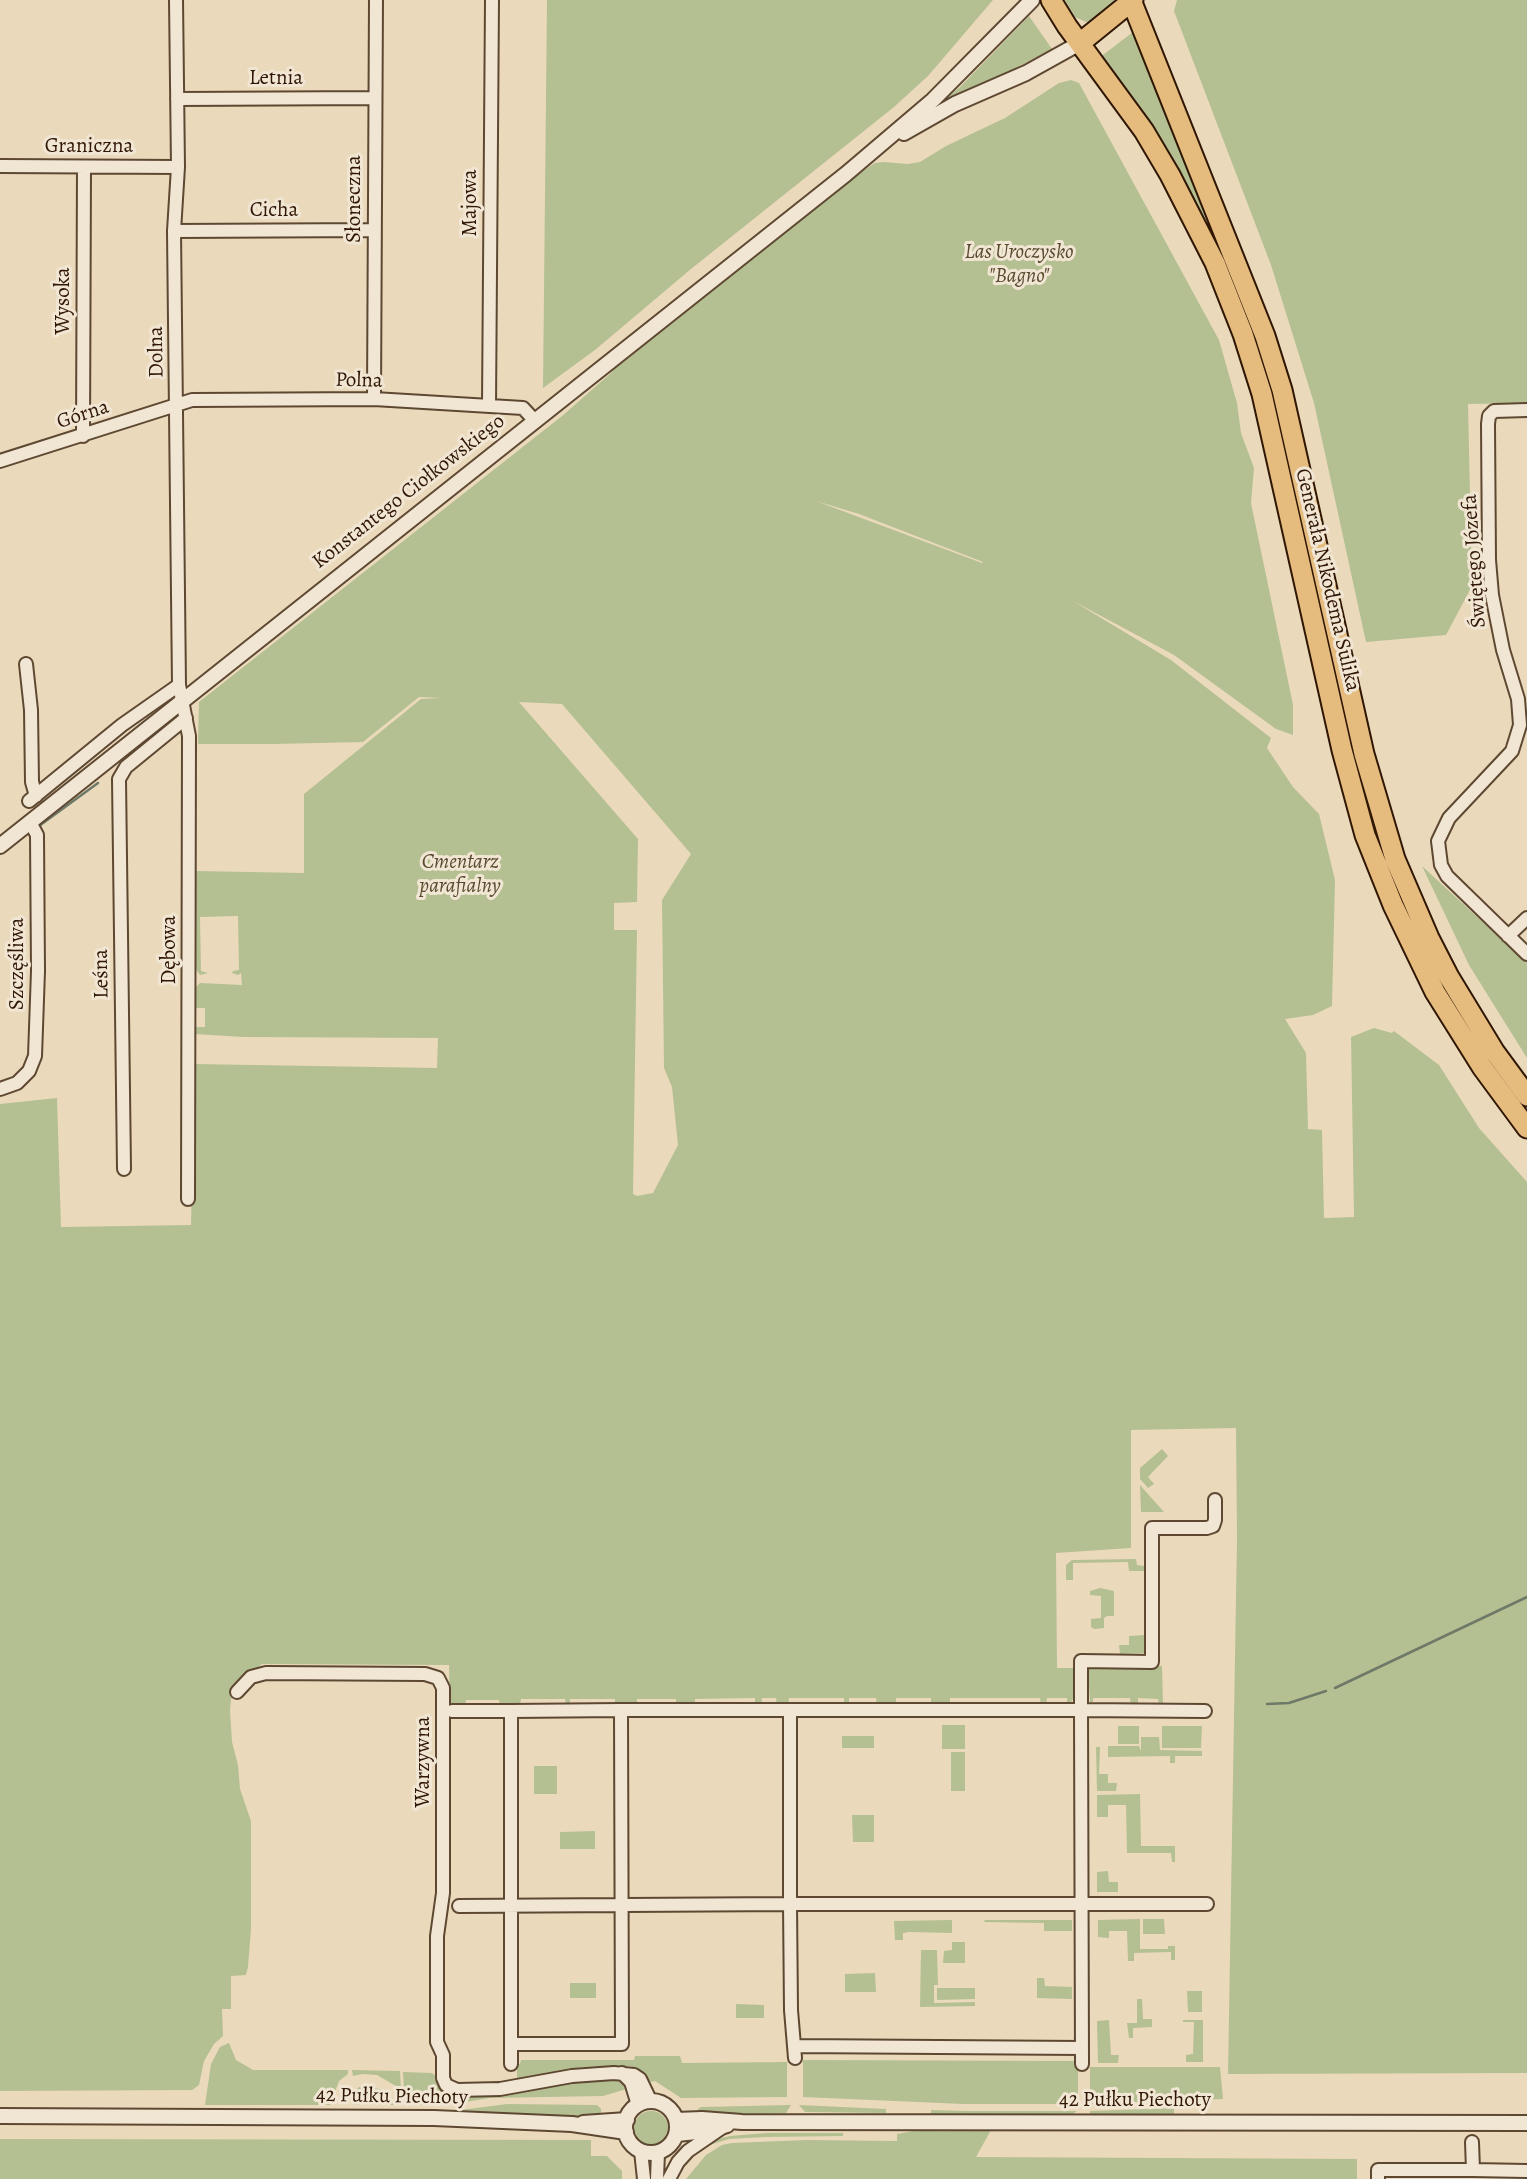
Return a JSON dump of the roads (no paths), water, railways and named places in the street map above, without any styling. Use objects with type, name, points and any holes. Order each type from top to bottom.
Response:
[{"type":"highway","name":"Generała Nikodema Sulika","points":[[1051,0],[1144,131],[1215,263],[1243,334],[1266,408],[1339,736],[1366,835],[1393,905],[1435,992],[1482,1067],[1527,1128]]},
{"type":"highway","name":"Generała Nikodema Sulika","points":[[1132,1],[1265,336],[1282,390],[1364,754],[1391,848],[1429,939],[1449,977],[1488,1041],[1527,1096]]},
{"type":"highway","points":[[1080,43],[1132,1]]},
{"type":"highway","points":[[1366,835],[1365,830],[1375,828],[1391,848]]},
{"type":"street","name":"Dolna","points":[[176,0],[178,167],[174,231],[181,703]]},
{"type":"street","name":"Słoneczna","points":[[374,399],[376,0]]},
{"type":"street","name":"Majowa","points":[[489,406],[492,0]]},
{"type":"street","name":"Konstantego Ciołkowskiego","points":[[0,846],[845,174],[933,100],[1032,0]]},
{"type":"street","name":"Konstantego Ciołkowskiego","points":[[845,174],[935,115],[1026,73],[1080,43]]},
{"type":"street","name":"Letnia","points":[[177,99],[375,98]]},
{"type":"street","name":"Graniczna","points":[[0,166],[178,167]]},
{"type":"street","name":"Wysoka","points":[[83,436],[84,167]]},
{"type":"street","name":"Cicha","points":[[174,231],[374,230]]},
{"type":"street","name":"Polna","points":[[176,405],[192,400],[374,399],[523,408],[535,421]]},
{"type":"street","name":"Górna","points":[[0,461],[176,405]]},
{"type":"street","name":"Świętego Józefa","points":[[1507,936],[1447,876],[1441,865],[1437,841],[1449,818],[1512,751],[1520,725],[1518,699],[1501,643],[1492,595],[1489,560],[1488,424],[1489,416],[1494,411],[1527,410]]},
{"type":"street","points":[[26,664],[31,710],[32,798],[122,725],[179,685]]},
{"type":"street","name":"Dębowa","points":[[181,703],[188,726],[189,747],[188,1199]]},
{"type":"street","name":"Leśna","points":[[124,1169],[119,779],[126,767],[186,718]]},
{"type":"street","name":"Szczęśliwa","points":[[0,1089],[17,1083],[29,1071],[35,1056],[38,971],[37,835],[30,822]]},
{"type":"street","points":[[1527,918],[1507,936],[1527,954]]},
{"type":"street","points":[[1082,2064],[1081,1661],[1152,1662],[1152,1528],[1213,1526],[1215,1500]]},
{"type":"street","name":"Warzywna","points":[[237,1692],[251,1677],[267,1674],[433,1675],[442,1683],[443,1904],[437,1937],[437,2042],[443,2055],[443,2078],[446,2085],[457,2090],[500,2090],[589,2074],[622,2073],[640,2079],[645,2103]]},
{"type":"street","points":[[512,2043],[622,2044],[621,1710]]},
{"type":"street","points":[[790,1710],[791,2010],[795,2052],[1082,2048]]},
{"type":"street","points":[[452,1711],[1205,1710]]},
{"type":"street","points":[[511,1711],[511,2064]]},
{"type":"street","points":[[459,1906],[1207,1904]]},
{"type":"street","points":[[645,2103],[666,2107],[677,2127],[672,2142],[659,2152],[641,2151],[631,2143],[626,2126],[631,2111],[645,2103]]},
{"type":"street","name":"42 Pułku Piechoty","points":[[0,2116],[434,2118],[626,2126]]},
{"type":"street","name":"42 Pułku Piechoty","points":[[677,2127],[702,2119],[742,2122],[1527,2123]]},
{"type":"street","name":"42 Pułku Piechoty","points":[[677,2127],[724,2126],[742,2122]]},
{"type":"street","points":[[669,2179],[688,2151],[724,2126]]},
{"type":"street","points":[[1472,2142],[1479,2174]]},
{"type":"street","points":[[641,2151],[644,2179]]},
{"type":"street","points":[[657,2179],[659,2152]]},
{"type":"street","points":[[1378,2179],[1378,2170],[1479,2174],[1527,2171]]},
{"type":"waterway","points":[[39,826],[98,783]]},
{"type":"waterway","points":[[1335,1688],[1527,1597]]},
{"type":"waterway","points":[[1267,1704],[1289,1703],[1326,1691]]},
{"type":"park label","name":"Las Uroczysko \"Bagno\"","points":[[1019,265]]},
{"type":"park label","name":"Cmentarz parafialny","points":[[460,875]]}]
